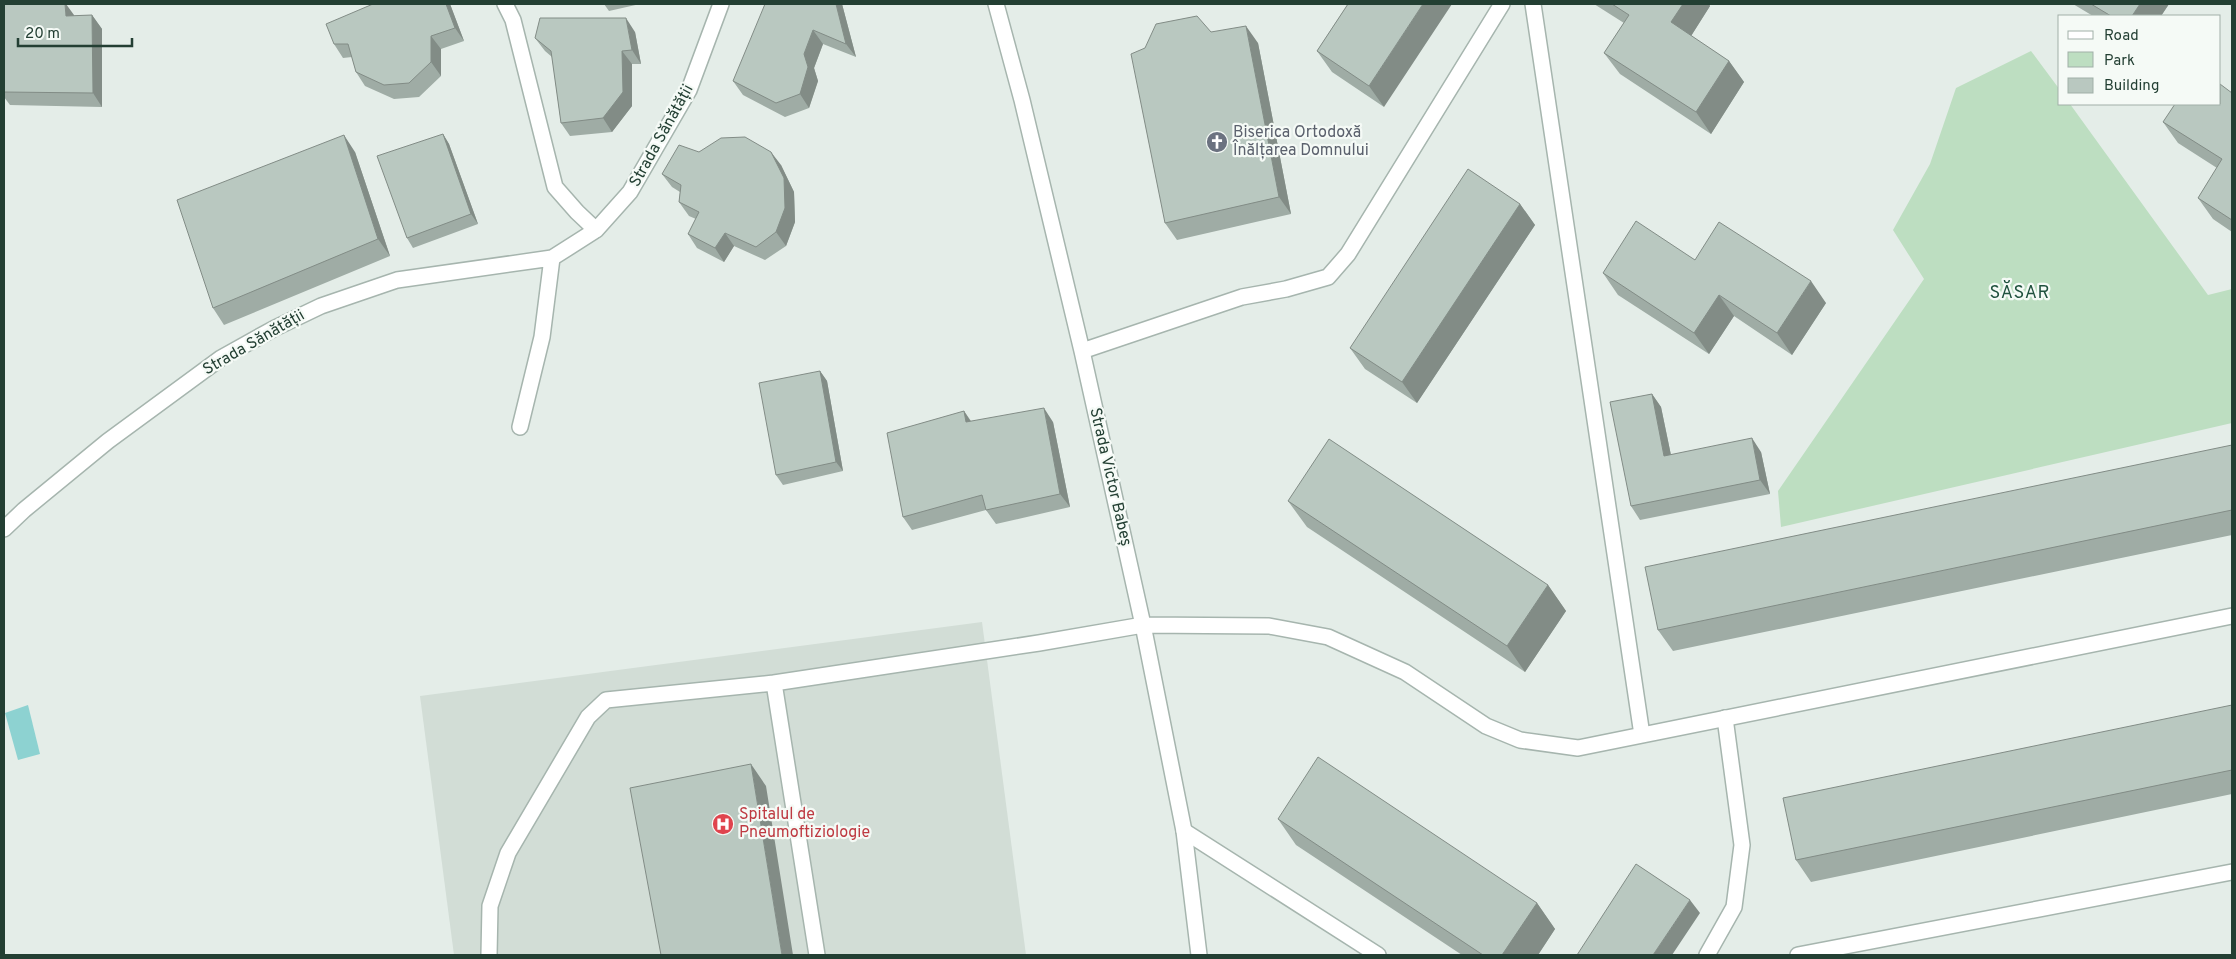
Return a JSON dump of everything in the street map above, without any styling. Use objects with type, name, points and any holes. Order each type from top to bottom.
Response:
[{"type":"street","points":[[505,4],[513,20],[555,186],[577,212],[596,230]]},
{"type":"street","name":"Strada Sănătății","points":[[4,529],[24,510],[115,436],[221,358],[275,328],[321,306],[397,280],[552,258],[596,230],[630,192],[689,90],[721,4]]},
{"type":"street","name":"Strada Victor Babeș","points":[[996,4],[1022,100],[1082,351],[1143,625],[1184,831],[1199,955]]},
{"type":"street","points":[[1082,351],[1242,297],[1286,289],[1328,277],[1348,254],[1502,4]]},
{"type":"street","points":[[1533,4],[1642,735]]},
{"type":"street","points":[[520,427],[542,337],[552,258]]},
{"type":"street","points":[[489,955],[490,906],[508,853],[588,717],[606,700],[774,683],[1039,643],[1143,625],[1269,626],[1328,637],[1405,672],[1486,726],[1520,740],[1578,748],[2232,616]]},
{"type":"street","points":[[774,683],[817,955]]},
{"type":"street","points":[[1707,955],[1734,907],[1742,845],[1725,718]]},
{"type":"street","points":[[1184,831],[1378,955]]},
{"type":"street","points":[[1798,955],[2232,872]]},
{"type":"shaded area","name":"Spitalul de Pneumoftiziologie","points":[[982,622],[1026,955],[454,955],[420,696]]},
{"type":"green space","points":[[2031,51],[2058,87],[2058,105],[2071,105],[2208,295],[2232,289],[2232,423],[1781,527],[1778,491],[1924,279],[1893,230],[1930,164],[1956,88]]},
{"type":"water","points":[[28,705],[40,754],[18,760],[5,713]]},
{"type":"building","points":[[4,4],[65,4],[66,16],[92,15],[93,93],[4,92]]},
{"type":"building","points":[[373,4],[446,4],[455,28],[431,36],[431,62],[409,83],[384,85],[356,72],[348,44],[334,44],[326,24]]},
{"type":"building","points":[[765,4],[836,4],[846,44],[813,30],[804,54],[808,67],[800,94],[776,103],[733,81]]},
{"type":"building","points":[[1348,4],[1423,4],[1369,86],[1317,51]]},
{"type":"building","points":[[1612,4],[1683,4],[1671,22],[1729,61],[1696,112],[1604,53],[1629,15]]},
{"type":"building","points":[[2091,4],[2140,4],[2133,15],[2109,15]]},
{"type":"building","name":"Biserica Ortodoxă Înălțarea Domnului","points":[[1197,16],[1211,32],[1246,26],[1279,197],[1165,223],[1131,54],[1145,48],[1156,24]]},
{"type":"building","points":[[540,18],[626,18],[632,50],[622,51],[623,92],[603,118],[561,123],[551,51],[535,38]]},
{"type":"building","points":[[2221,85],[2232,93],[2232,220],[2198,198],[2222,159],[2163,122],[2174,105],[2221,105]]},
{"type":"building","points":[[443,134],[471,214],[407,238],[377,156]]},
{"type":"building","points":[[344,135],[378,239],[213,308],[177,200]]},
{"type":"building","points":[[745,137],[771,152],[784,178],[785,208],[776,232],[756,247],[725,233],[715,248],[688,234],[699,212],[679,202],[681,185],[662,174],[679,145],[699,152],[721,138]]},
{"type":"building","points":[[1468,169],[1520,204],[1402,382],[1350,348]]},
{"type":"building","points":[[1636,221],[1695,260],[1719,222],[1811,281],[1777,333],[1719,295],[1694,333],[1603,273]]},
{"type":"building","points":[[820,371],[836,462],[776,475],[759,383]]},
{"type":"building","points":[[1652,394],[1664,456],[1752,438],[1760,480],[1631,506],[1610,402]]},
{"type":"building","points":[[1044,408],[1060,494],[986,510],[982,495],[903,517],[887,433],[964,411],[966,422]]},
{"type":"building","points":[[1329,439],[1548,585],[1507,646],[1288,501]]},
{"type":"building","points":[[2232,445],[2232,510],[1658,630],[1645,567]]},
{"type":"building","points":[[2232,705],[2232,770],[1796,860],[1783,798]]},
{"type":"building","points":[[1318,757],[1537,903],[1502,955],[1483,955],[1278,819]]},
{"type":"building","points":[[751,764],[782,955],[661,955],[630,788]]},
{"type":"building","points":[[1636,864],[1690,900],[1653,955],[1577,955]]},
{"type":"place","name":"Biserica Ortodoxă Înălțarea Domnului","points":[[1217,142]]},
{"type":"place","name":"Spitalul de Pneumoftiziologie","points":[[723,824]]},
{"type":"district","name":"SĂSAR","points":[[2020,293]]}]
